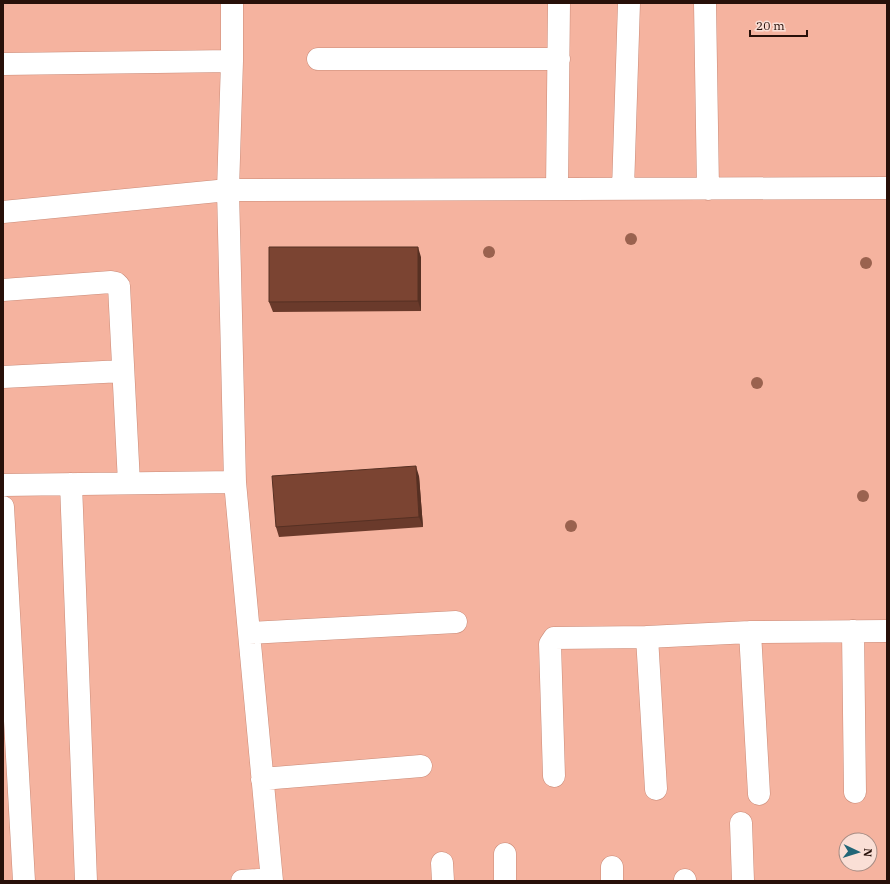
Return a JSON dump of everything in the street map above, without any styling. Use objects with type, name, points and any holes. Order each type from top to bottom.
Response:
[{"type":"street","points":[[232,3],[232,61],[228,190],[234,482],[271,880],[242,881]]},
{"type":"street","points":[[557,189],[559,3]]},
{"type":"street","points":[[623,189],[629,3]]},
{"type":"street","points":[[705,3],[708,188]]},
{"type":"street","points":[[318,59],[559,59]]},
{"type":"street","points":[[3,64],[232,61]]},
{"type":"street","points":[[3,212],[228,190],[887,188]]},
{"type":"street","points":[[3,290],[111,282],[116,283],[119,286],[129,483]]},
{"type":"street","points":[[3,377],[123,371]]},
{"type":"street","points":[[3,485],[234,482]]},
{"type":"street","points":[[71,484],[86,881]]},
{"type":"street","points":[[3,507],[24,881]]},
{"type":"street","points":[[248,633],[456,622]]},
{"type":"street","points":[[554,776],[550,644],[554,638],[647,637],[750,632],[887,631]]},
{"type":"street","points":[[750,632],[759,794]]},
{"type":"street","points":[[853,632],[855,792]]},
{"type":"street","points":[[647,637],[656,789]]},
{"type":"street","points":[[262,780],[421,766]]},
{"type":"street","points":[[741,823],[743,881]]},
{"type":"street","points":[[505,854],[505,881]]},
{"type":"building","points":[[269,247],[418,247],[418,301],[269,302]]},
{"type":"building","points":[[416,466],[419,517],[276,527],[272,476]]}]
